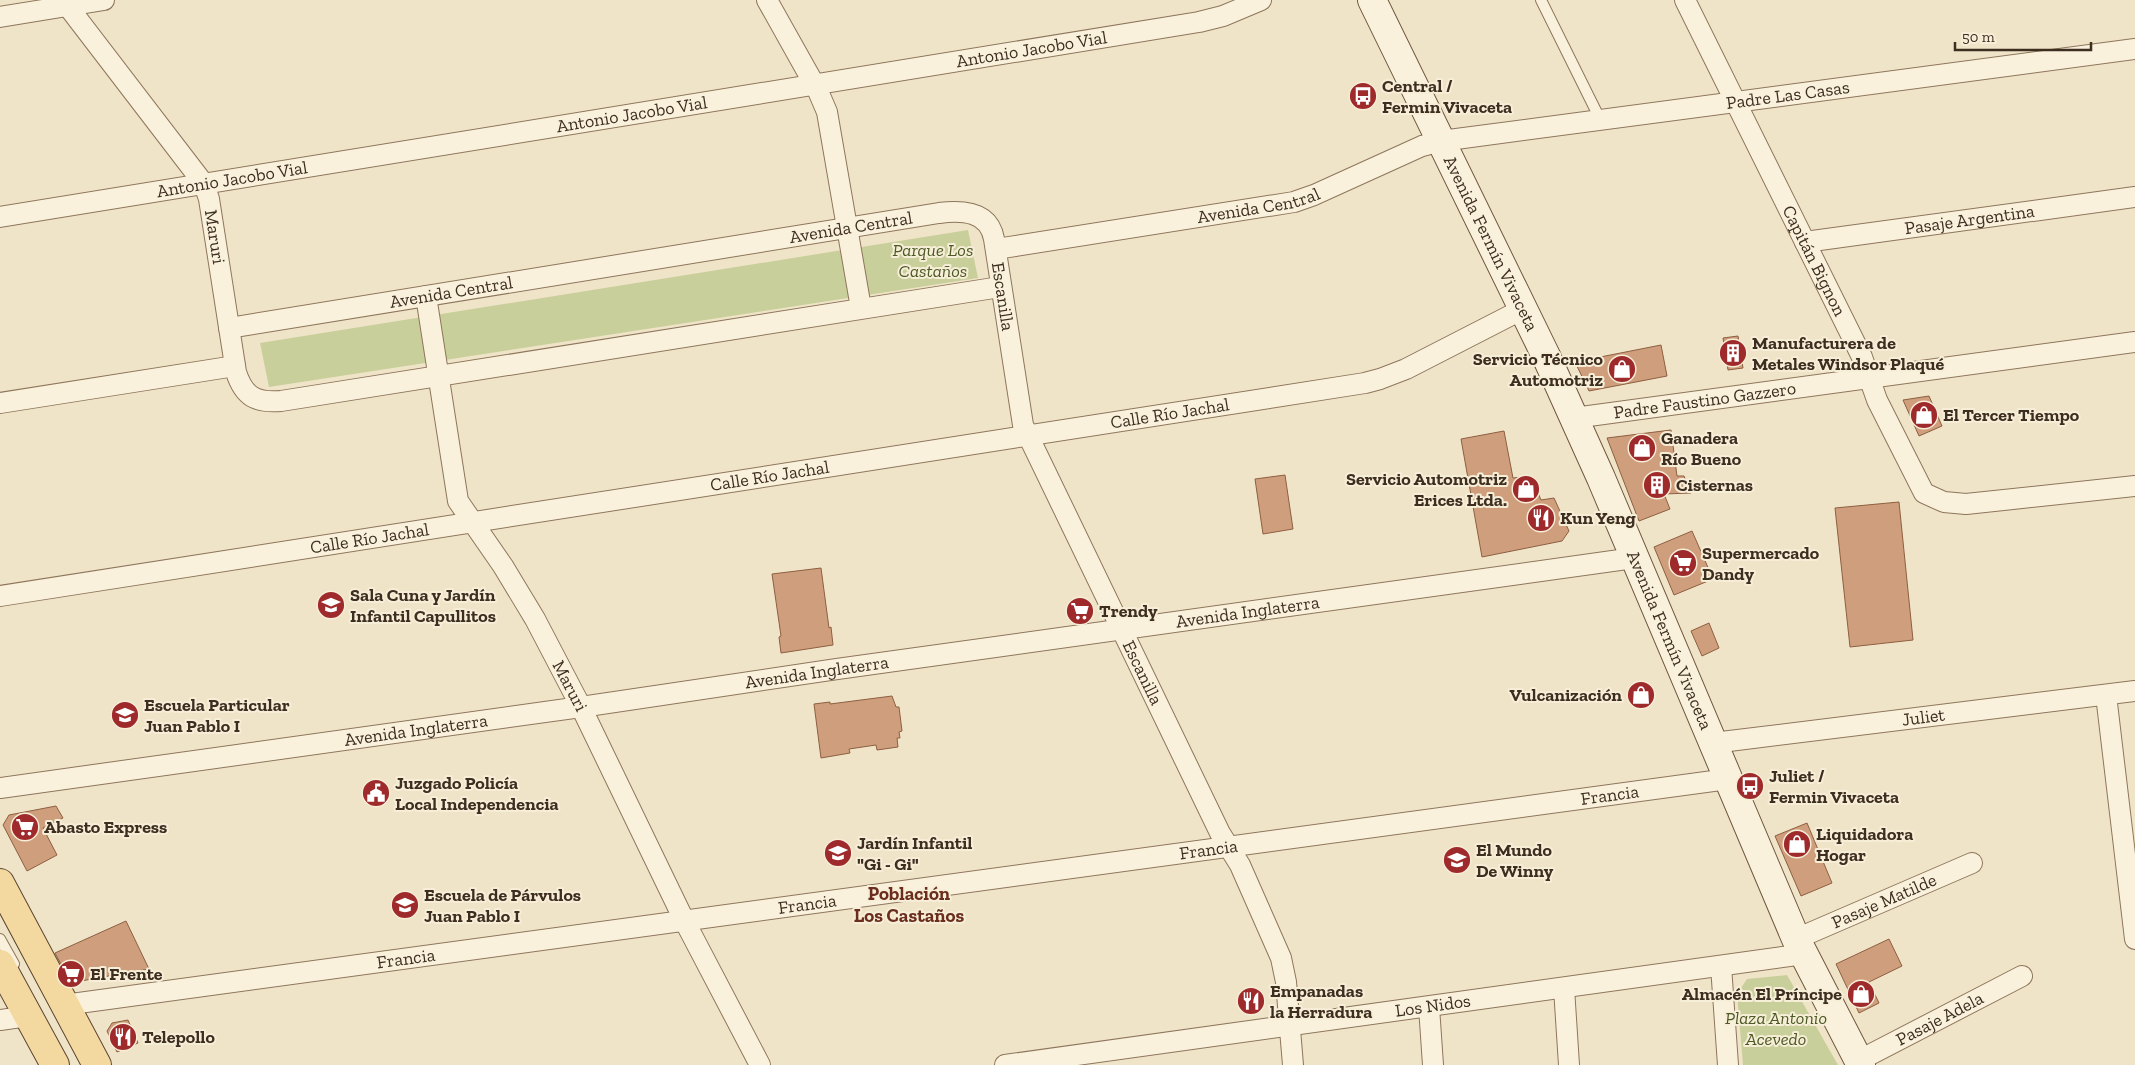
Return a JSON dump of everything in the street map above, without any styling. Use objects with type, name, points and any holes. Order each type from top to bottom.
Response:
[{"type":"main road","name":"Avenida Fermín Vivaceta","points":[[1372,0],[1523,309],[1574,418],[1800,947],[1860,1063]]},
{"type":"main road","points":[[0,883],[97,1065]]},
{"type":"main road","points":[[8,967],[28,1016],[55,1065]]},
{"type":"street","points":[[0,17],[66,3],[104,0]]},
{"type":"street","points":[[767,0],[824,102],[830,126],[861,308]]},
{"type":"street","name":"Antonio Jacobo Vial","points":[[0,217],[1199,22],[1223,16],[1261,0]]},
{"type":"street","name":"Capitán Bignon","points":[[1685,0],[1862,358],[1877,400],[1924,492],[1933,498],[1955,504],[1966,504],[2135,486]]},
{"type":"street","name":"Maruri","points":[[66,3],[204,184],[238,380],[251,397],[264,402],[281,401],[439,376]]},
{"type":"street","name":"Padre Las Casas","points":[[1441,141],[2135,49]]},
{"type":"street","name":"Avenida Central","points":[[229,328],[939,213],[961,212],[976,215],[987,222],[994,235],[996,249],[1294,202],[1322,192],[1422,146],[1441,141]]},
{"type":"street","name":"Pasaje Argentina","points":[[1805,242],[2135,197]]},
{"type":"street","name":"Escanilla","points":[[996,249],[1000,287],[1020,414],[1027,437],[1121,630],[1240,865],[1281,958],[1293,1065]]},
{"type":"street","points":[[439,376],[1000,287]]},
{"type":"street","name":"Maruri","points":[[426,296],[456,495],[462,509],[525,601],[581,707],[684,920],[760,1065]]},
{"type":"street","name":"Calle Río Jachal","points":[[0,596],[472,521],[1027,437],[1380,379],[1406,369],[1523,309]]},
{"type":"street","name":"Padre Faustino Gazzero","points":[[1574,418],[2135,342]]},
{"type":"street","points":[[0,404],[235,366]]},
{"type":"street","name":"Avenida Inglaterra","points":[[0,788],[1634,558]]},
{"type":"street","name":"Juliet","points":[[1713,743],[2135,691]]},
{"type":"street","points":[[2106,695],[2135,939]]},
{"type":"street","name":"Francia","points":[[64,1005],[1728,779]]},
{"type":"street","name":"Pasaje Matilde","points":[[1800,947],[1972,863]]},
{"type":"street","name":"Los Nidos","points":[[1005,1065],[1137,1056],[1290,1026],[1721,966],[1800,947]]},
{"type":"street","points":[[1721,966],[1728,1065]]},
{"type":"street","name":"Pasaje Adela","points":[[1860,1063],[2022,976]]},
{"type":"street","points":[[1564,988],[1569,1065]]},
{"type":"street","points":[[1429,1007],[1433,1065]]},
{"type":"street","points":[[0,1020],[28,1016]]},
{"type":"lane","points":[[1542,0],[1600,120]]},
{"type":"lane","points":[[0,939],[8,967]]},
{"type":"green space","name":"Parque Los Castaños","points":[[968,230],[978,278],[269,387],[260,343]]},
{"type":"green space","name":"Plaza Antonio Acevedo","points":[[1787,975],[1838,1065],[1743,1065],[1737,994],[1747,979]]},
{"type":"building","name":"Manufacturera de Metales Windsor Plaqué","points":[[1738,336],[1743,368],[1728,370],[1723,338]]},
{"type":"building","name":"Servicio Técnico Automotriz","points":[[1661,345],[1667,376],[1589,391],[1575,362]]},
{"type":"building","name":"El Tercer Tiempo","points":[[1929,396],[1942,426],[1919,436],[1903,400]]},
{"type":"building","points":[[1671,430],[1677,476],[1684,476],[1691,493],[1664,494],[1670,509],[1639,521],[1607,438]]},
{"type":"building","points":[[1504,431],[1513,478],[1531,476],[1541,500],[1554,498],[1569,531],[1562,541],[1482,557],[1461,439]]},
{"type":"building","points":[[1285,475],[1293,529],[1263,534],[1255,479]]},
{"type":"building","points":[[1899,502],[1913,640],[1850,647],[1835,508]]},
{"type":"building","name":"Supermercado Dandy","points":[[1692,531],[1713,579],[1674,595],[1654,547]]},
{"type":"building","points":[[821,568],[833,645],[781,653],[779,637],[781,636],[772,574]]},
{"type":"building","points":[[1709,623],[1719,648],[1702,656],[1691,631]]},
{"type":"building","name":"Vulcanización","points":[[1645,685],[1650,698],[1636,704],[1631,691]]},
{"type":"building","points":[[892,696],[896,707],[899,707],[902,731],[899,732],[900,738],[897,738],[898,747],[877,750],[876,745],[849,749],[850,753],[821,758],[814,704],[830,702],[830,704]]},
{"type":"building","points":[[56,806],[63,818],[43,828],[57,855],[27,871],[3,825],[9,815]]},
{"type":"building","points":[[1807,823],[1832,883],[1801,896],[1775,836]]},
{"type":"building","points":[[126,921],[149,969],[75,982],[70,981],[55,953]]},
{"type":"building","points":[[1889,939],[1902,966],[1869,982],[1879,1003],[1859,1013],[1836,964]]},
{"type":"building","name":"Telepollo","points":[[128,1020],[138,1043],[117,1052],[107,1031],[112,1023]]},
{"type":"place","name":"Central / Fermin Vivaceta","points":[[1363,96]]},
{"type":"place","name":"Manufacturera de Metales Windsor Plaqué","points":[[1733,353]]},
{"type":"place","name":"Servicio Técnico Automotriz","points":[[1622,369]]},
{"type":"place","name":"El Tercer Tiempo","points":[[1924,415]]},
{"type":"place","name":"Ganadera Río Bueno","points":[[1642,448]]},
{"type":"place","name":"Cisternas","points":[[1657,485]]},
{"type":"place","name":"Servicio Automotriz Erices Ltda.","points":[[1526,489]]},
{"type":"place","name":"Kun Yeng","points":[[1541,518]]},
{"type":"place","name":"Supermercado Dandy","points":[[1683,563]]},
{"type":"place","name":"Sala Cuna y Jardín Infantil Capullitos","points":[[331,605]]},
{"type":"place","name":"Trendy","points":[[1080,611]]},
{"type":"place","name":"Vulcanización","points":[[1641,695]]},
{"type":"place","name":"Escuela Particular Juan Pablo I","points":[[125,715]]},
{"type":"place","name":"Juliet / Fermin Vivaceta","points":[[1750,786]]},
{"type":"place","name":"Juzgado Policía Local Independencia","points":[[376,793]]},
{"type":"place","name":"Abasto Express","points":[[25,827]]},
{"type":"place","name":"Liquidadora Hogar","points":[[1797,844]]},
{"type":"place","name":"Jardín Infantil \"Gi - Gi\"","points":[[838,853]]},
{"type":"place","name":"El Mundo De Winny","points":[[1457,860]]},
{"type":"place","name":"Escuela de Párvulos Juan Pablo I","points":[[405,905]]},
{"type":"place","name":"El Frente","points":[[71,974]]},
{"type":"place","name":"Almacén El Príncipe","points":[[1861,994]]},
{"type":"place","name":"Empanadas la Herradura","points":[[1251,1001]]},
{"type":"place","name":"Telepollo","points":[[123,1037]]},
{"type":"district","name":"Población Los Castaños","points":[[909,904]]}]
